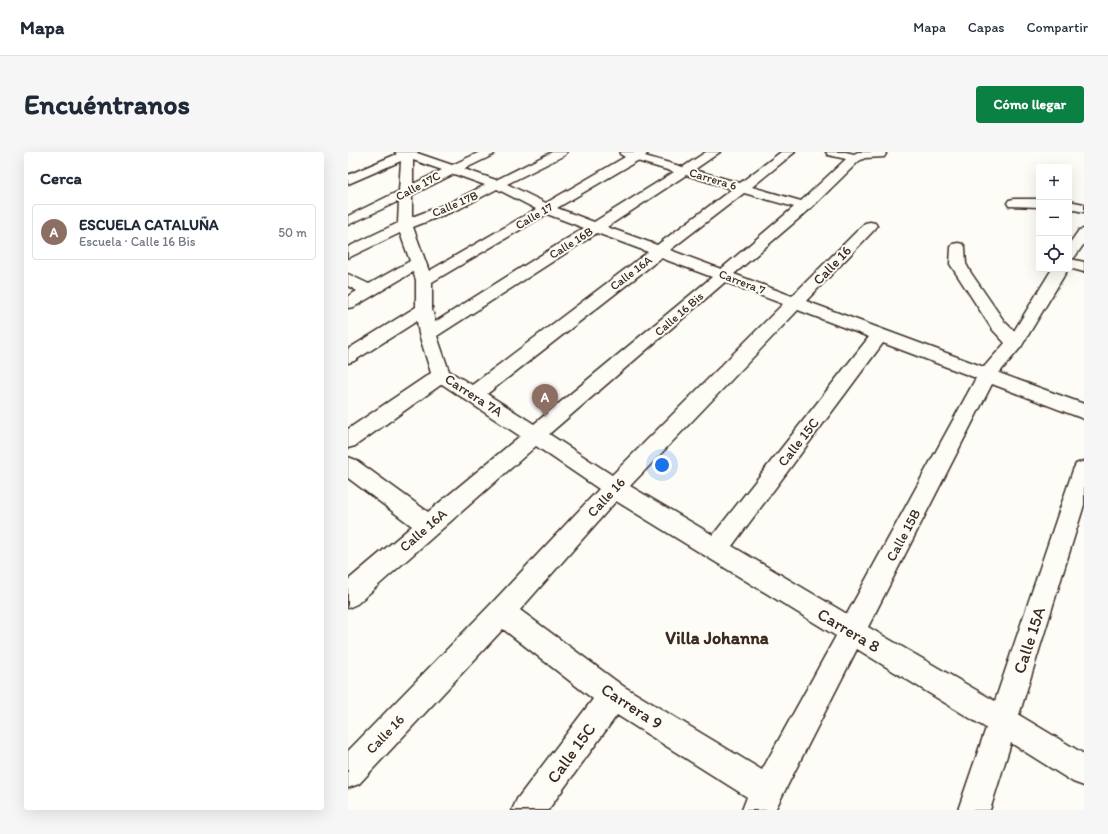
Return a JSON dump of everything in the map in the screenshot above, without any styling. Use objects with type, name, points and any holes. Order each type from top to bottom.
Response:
[{"type":"street","name":"Calle 17C","points":[[348,221],[488,152]]},
{"type":"street","name":"Calle 17B","points":[[348,253],[405,224],[454,206],[498,185],[560,152]]},
{"type":"street","name":"Carrera 6","points":[[621,152],[639,154],[685,170],[805,206]]},
{"type":"street","name":"Calle 16B","points":[[428,334],[714,152]]},
{"type":"street","name":"Calle 16A","points":[[473,394],[789,152]]},
{"type":"street","points":[[832,152],[855,158],[863,154],[880,154]]},
{"type":"street","name":"Carrera 7","points":[[407,153],[450,170],[498,185],[547,209],[1084,412]]},
{"type":"street","points":[[348,180],[407,153]]},
{"type":"street","name":"Carrera 7A","points":[[407,153],[405,224],[420,271],[428,334],[441,375],[473,394],[614,488]]},
{"type":"street","name":"Calle 17","points":[[348,303],[369,291],[420,271],[547,209],[639,154]]},
{"type":"street","name":"Calle 16 Bis","points":[[536,436],[805,206],[855,158]]},
{"type":"street","points":[[1014,203],[1036,203]]},
{"type":"street","points":[[1072,206],[1084,208]]},
{"type":"street","name":"Calle 16","points":[[348,774],[501,612],[614,488],[870,226]]},
{"type":"street","points":[[1072,251],[1084,233]]},
{"type":"street","points":[[958,247],[958,264],[963,273],[998,324],[1015,343]]},
{"type":"street","points":[[1072,264],[1084,267]]},
{"type":"street","name":"Calle 15B","points":[[763,801],[987,375],[1015,343],[1058,272]]},
{"type":"street","points":[[348,279],[369,291]]},
{"type":"street","points":[[348,357],[424,308]]},
{"type":"street","name":"Calle 15C","points":[[716,550],[880,335]]},
{"type":"street","points":[[348,440],[441,375]]},
{"type":"street","name":"Calle 16A","points":[[348,596],[428,525],[536,436]]},
{"type":"street","points":[[348,466],[428,525]]},
{"type":"street","name":"Calle 15A","points":[[974,810],[1084,470]]},
{"type":"street","name":"Carrera 8","points":[[614,488],[1084,771]]},
{"type":"street","name":"Carrera 9","points":[[501,612],[613,696],[763,801]]},
{"type":"street","name":"Calle 15C","points":[[528,810],[613,696]]},
{"type":"place","name":"ESCUELA CATALUÑA","points":[[545,417]]},
{"type":"district","name":"Villa Johanna","points":[[717,638]]}]
